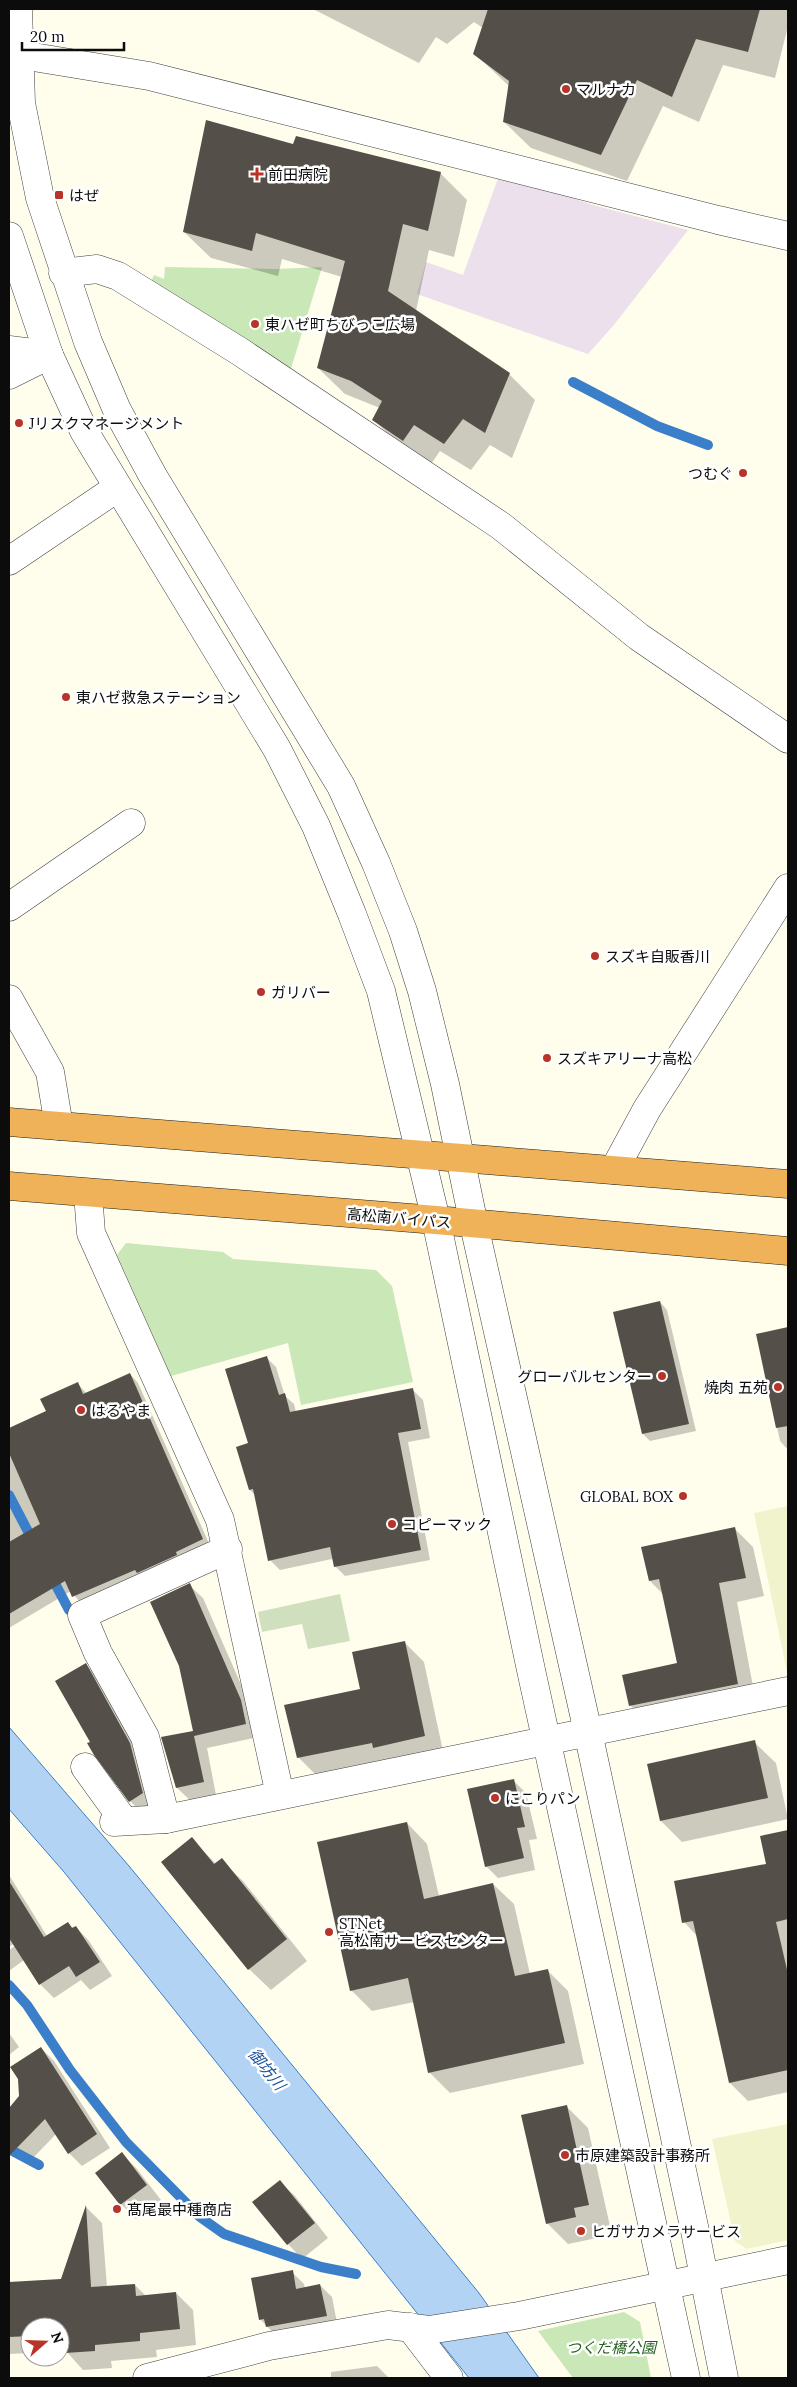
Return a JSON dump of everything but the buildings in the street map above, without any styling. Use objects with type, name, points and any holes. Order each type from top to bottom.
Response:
[{"type":"highway","points":[[9,1122],[788,1184]]},
{"type":"highway","name":"高松南バイパス","points":[[9,1186],[436,1220],[474,1225],[788,1251]]},
{"type":"street","points":[[18,9],[15,54],[21,103],[40,198],[63,273],[88,342],[117,410],[153,476],[340,786],[376,863],[403,931],[422,991],[462,1159],[474,1225],[588,1732],[724,2378]]},
{"type":"street","points":[[15,54],[149,76],[788,236]]},
{"type":"street","points":[[9,236],[49,356],[84,431],[277,749],[316,826],[381,991],[436,1220],[686,2378]]},
{"type":"street","points":[[63,273],[97,269],[118,276],[239,351],[501,526],[639,636],[788,739]]},
{"type":"street","points":[[9,350],[49,356]]},
{"type":"street","points":[[9,375],[49,356]]},
{"type":"street","points":[[9,561],[117,488]]},
{"type":"street","points":[[9,908],[131,823]]},
{"type":"street","points":[[614,1170],[647,1108],[788,888]]},
{"type":"street","points":[[9,999],[50,1072],[59,1126]]},
{"type":"street","points":[[88,1193],[91,1233],[220,1520],[228,1549],[280,1795]]},
{"type":"street","points":[[166,1819],[145,1736],[98,1653],[82,1616],[228,1549]]},
{"type":"street","points":[[85,1767],[119,1821],[166,1819],[788,1691]]},
{"type":"street","points":[[147,2378],[270,2346],[388,2325],[420,2328],[508,2318],[788,2260]]},
{"type":"street","points":[[420,2328],[449,2378]]},
{"type":"shaded area","points":[[500,173],[593,205],[688,230],[613,326],[588,354],[417,294],[426,262],[463,275]]},
{"type":"green space","name":"東ハゼ町ちびっこ広場","points":[[165,267],[275,269],[322,267],[289,375],[150,284],[154,275],[164,279]]},
{"type":"green space","points":[[126,1243],[223,1252],[233,1259],[376,1270],[392,1286],[413,1382],[301,1405],[288,1343],[171,1376],[117,1255]]},
{"type":"green space","points":[[788,1506],[788,1672],[787,1672],[754,1513]]},
{"type":"green space","points":[[340,1594],[350,1641],[308,1649],[302,1624],[262,1632],[258,1612]]},
{"type":"green space","points":[[788,2124],[788,2240],[747,2249],[735,2241],[712,2139]]},
{"type":"green space","name":"つくだ橋公園","points":[[624,2312],[640,2322],[651,2378],[573,2378],[538,2331]]},
{"type":"water","name":"御坊川","points":[[9,1727],[129,1866],[479,2293],[539,2378],[469,2378],[64,1872],[9,1809]]},
{"type":"waterway","points":[[573,382],[657,426],[708,445]]},
{"type":"waterway","points":[[9,1495],[34,1543]]},
{"type":"waterway","points":[[50,1574],[69,1610]]},
{"type":"waterway","points":[[9,1985],[27,2005],[70,2070],[126,2142],[200,2217],[224,2234],[321,2267],[356,2274]]},
{"type":"waterway","points":[[9,2149],[39,2165]]},
{"type":"place","name":"マルナカ","points":[[566,89]]},
{"type":"place","name":"前田病院","points":[[257,174]]},
{"type":"place","name":"はぜ","points":[[59,195]]},
{"type":"place","name":"東ハゼ町ちびっこ広場","points":[[255,324]]},
{"type":"place","name":"Jリスクマネージメント","points":[[19,423]]},
{"type":"place","name":"つむぐ","points":[[743,473]]},
{"type":"place","name":"東ハゼ救急ステーション","points":[[66,697]]},
{"type":"place","name":"スズキ自販香川","points":[[595,956]]},
{"type":"place","name":"ガリバー","points":[[261,992]]},
{"type":"place","name":"スズキアリーナ高松","points":[[547,1058]]},
{"type":"place","name":"グローバルセンター","points":[[662,1376]]},
{"type":"place","name":"焼肉 五苑","points":[[778,1387]]},
{"type":"place","name":"はるやま","points":[[81,1410]]},
{"type":"place","name":"GLOBAL BOX","points":[[683,1496]]},
{"type":"place","name":"コピーマック","points":[[392,1524]]},
{"type":"place","name":"にこりパン","points":[[495,1798]]},
{"type":"place","name":"STNet 高松南サービスセンター","points":[[329,1932]]},
{"type":"place","name":"市原建築設計事務所","points":[[565,2155]]},
{"type":"place","name":"髙尾最中種商店","points":[[117,2209]]},
{"type":"place","name":"ヒガサカメラサービス","points":[[581,2231]]}]
